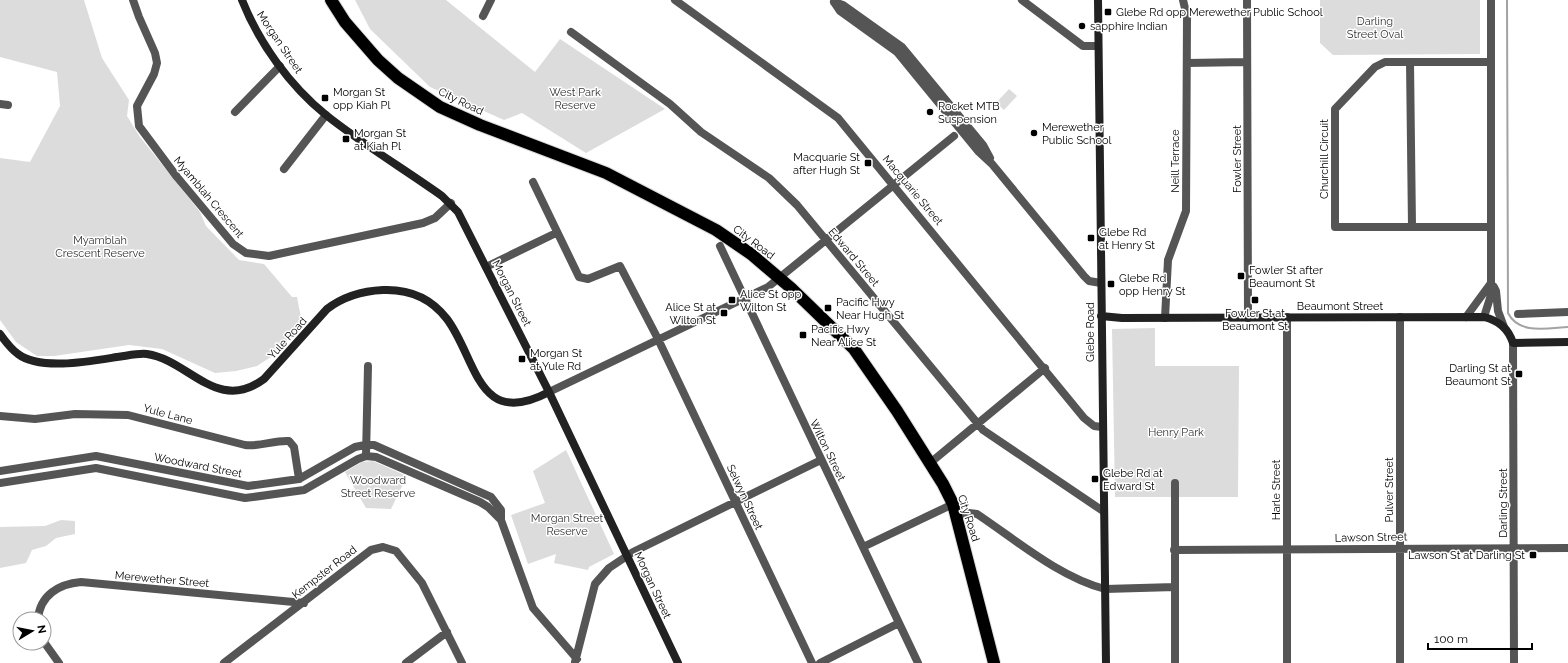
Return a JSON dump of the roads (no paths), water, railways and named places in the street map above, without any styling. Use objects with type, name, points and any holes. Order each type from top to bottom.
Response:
[{"type":"highway","name":"City Road","points":[[331,0],[345,22],[378,60],[398,78],[424,96],[460,117],[580,162],[628,184],[729,238],[779,278],[834,327],[854,349],[875,377],[930,463],[953,504],[994,663]]},
{"type":"street","name":"Myamblah Crescent","points":[[133,0],[138,17],[155,53],[157,63],[154,74],[137,106],[139,126],[177,177],[233,244],[246,252],[270,256],[424,223],[435,218],[450,203]]},
{"type":"street","name":"Morgan Street","points":[[242,0],[248,16],[280,66],[302,92],[326,115],[450,203],[458,212],[549,392],[678,663]]},
{"type":"street","points":[[483,16],[491,0]]},
{"type":"street","name":"Macquarie Street","points":[[675,0],[838,118],[1045,368],[1084,418],[1094,426],[1102,426]]},
{"type":"street","points":[[1022,0],[1083,46],[1098,46]]},
{"type":"street","name":"Glebe Road","points":[[1098,0],[1106,663]]},
{"type":"street","name":"Neill Terrace","points":[[1165,318],[1168,260],[1186,211],[1187,17],[1184,0]]},
{"type":"street","name":"Fowler Street","points":[[1248,0],[1248,318]]},
{"type":"street","points":[[1484,317],[1491,295],[1491,0]]},
{"type":"street","points":[[833,1],[840,11],[897,52],[978,151],[992,164],[1084,276],[1089,281],[1101,282]]},
{"type":"street","name":"Edward Street","points":[[572,32],[670,104],[701,132],[769,178],[797,205],[983,430],[1103,511]]},
{"type":"street","points":[[1187,63],[1247,62]]},
{"type":"street","name":"Churchill Circuit","points":[[1491,62],[1384,62],[1375,67],[1335,108],[1334,227],[1491,227]]},
{"type":"street","points":[[1410,62],[1412,227]]},
{"type":"street","points":[[235,112],[280,66]]},
{"type":"street","points":[[284,169],[326,115]]},
{"type":"street","points":[[549,392],[744,298],[779,278],[954,136]]},
{"type":"street","points":[[486,267],[556,233],[533,182]]},
{"type":"street","name":"Selwyn Street","points":[[556,233],[579,277],[583,280],[620,266],[658,340],[812,663]]},
{"type":"street","name":"Wilton Street","points":[[720,246],[918,663]]},
{"type":"street","points":[[1466,317],[1491,283]]},
{"type":"street","points":[[1491,283],[1496,291],[1497,309],[1504,327],[1513,343],[1568,342]]},
{"type":"street","name":"Yule Road","points":[[0,334],[19,355],[40,363],[82,362],[147,354],[166,360],[201,382],[225,390],[241,389],[255,386],[264,379],[338,300],[359,293],[375,290],[404,291],[427,300],[447,319],[454,330],[472,370],[486,390],[492,395],[505,401],[517,403],[530,401],[549,392]]},
{"type":"street","points":[[1518,314],[1568,312]]},
{"type":"street","name":"Beaumont Street","points":[[1101,316],[1165,318],[1484,317],[1497,321],[1504,327]]},
{"type":"street","name":"Harle Street","points":[[1287,317],[1287,663]]},
{"type":"street","name":"Pulver Street","points":[[1400,317],[1400,663]]},
{"type":"street","name":"Darling Street","points":[[1513,343],[1514,663]]},
{"type":"street","points":[[368,366],[365,445],[366,456],[376,457],[480,502],[488,507],[500,520],[533,608],[576,661]]},
{"type":"street","points":[[930,463],[1045,368]]},
{"type":"street","name":"Yule Lane","points":[[0,416],[35,419],[75,414],[128,415],[245,445],[253,446],[282,440],[289,441],[294,447],[299,479]]},
{"type":"street","points":[[365,445],[374,445],[491,497],[501,510],[500,520]]},
{"type":"street","name":"Woodward Street","points":[[0,471],[96,456],[248,486],[299,479],[355,447],[365,445]]},
{"type":"street","name":"Woodward Street","points":[[0,484],[96,468],[246,498],[304,490],[358,459],[366,456]]},
{"type":"street","points":[[576,661],[595,584],[609,568],[627,556],[821,460]]},
{"type":"street","points":[[1175,484],[1175,663]]},
{"type":"street","points":[[863,547],[953,504]]},
{"type":"street","points":[[957,516],[969,513],[977,514],[1066,574],[1105,589],[1175,587]]},
{"type":"street","name":"Kempster Road","points":[[224,663],[371,550],[384,547],[396,551],[422,583],[462,663]]},
{"type":"street","name":"Lawson Street","points":[[1174,550],[1400,547],[1568,548]]},
{"type":"street","name":"Merewether Street","points":[[40,611],[42,603],[51,592],[60,586],[75,583],[304,603]]},
{"type":"street","points":[[820,663],[899,623]]},
{"type":"street","points":[[406,663],[447,632]]},
{"type":"street","points":[[50,651],[59,663]]},
{"type":"waterway","points":[[1507,0],[1508,313],[1519,325],[1535,329],[1568,327]]},
{"type":"place","name":"Glebe Rd opp Merewether Public School","points":[[1108,12]]},
{"type":"place","name":"sapphire Indian","points":[[1082,26]]},
{"type":"place","name":"Morgan St opp Kiah Pl","points":[[325,98]]},
{"type":"place","name":"Rocket MTB Suspension","points":[[930,112]]},
{"type":"place","name":"Merewether Public School","points":[[1034,133]]},
{"type":"place","name":"Morgan St at Kiah Pl","points":[[346,139]]},
{"type":"place","name":"Macquarie St after Hugh St","points":[[868,163]]},
{"type":"place","name":"Glebe Rd at Henry St","points":[[1091,238]]},
{"type":"place","name":"Fowler St after Beaumont St","points":[[1241,276]]},
{"type":"place","name":"Glebe Rd opp Henry St","points":[[1111,284]]},
{"type":"place","name":"Alice St opp Wilton St","points":[[732,300]]},
{"type":"place","name":"Fowler St at Beaumont St","points":[[1255,300]]},
{"type":"place","name":"Pacific Hwy Near Hugh St","points":[[828,308]]},
{"type":"place","name":"Alice St at Wilton St","points":[[724,313]]},
{"type":"place","name":"Pacific Hwy Near Alice St","points":[[803,335]]},
{"type":"place","name":"Morgan St at Yule Rd","points":[[522,359]]},
{"type":"place","name":"Darling St at Beaumont St","points":[[1519,374]]},
{"type":"place","name":"Glebe Rd at Edward St","points":[[1095,479]]},
{"type":"place","name":"Lawson St at Darling St","points":[[1533,555]]},
{"type":"park label","name":"Darling Street Oval","points":[[1375,27]]},
{"type":"park label","name":"West Park Reserve","points":[[575,98]]},
{"type":"park label","name":"Myamblah Crescent Reserve","points":[[100,246]]},
{"type":"park label","name":"Henry Park","points":[[1176,432]]},
{"type":"park label","name":"Woodward Street Reserve","points":[[378,486]]},
{"type":"park label","name":"Morgan Street Reserve","points":[[567,524]]}]
